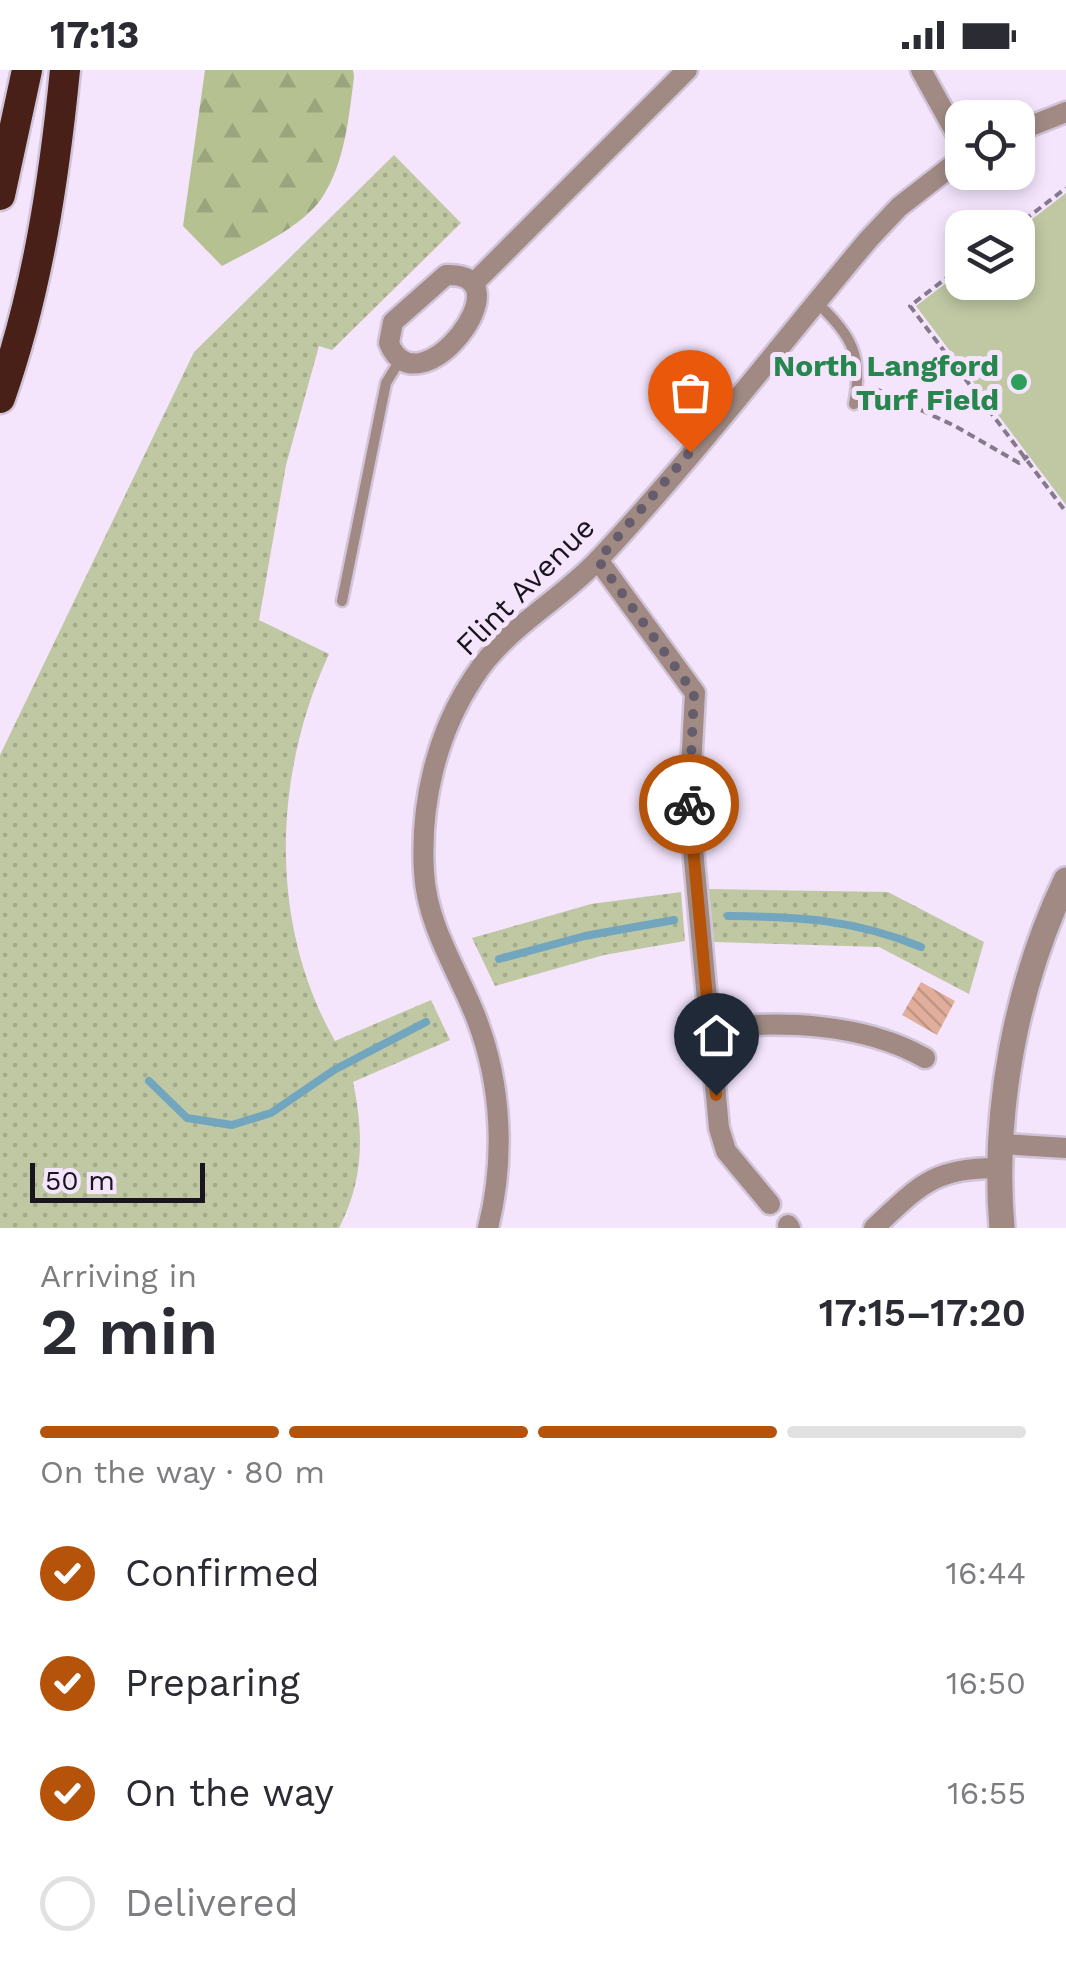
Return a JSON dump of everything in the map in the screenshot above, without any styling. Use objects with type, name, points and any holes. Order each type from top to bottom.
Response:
[{"type":"highway","points":[[0,195],[27,70]]},
{"type":"highway","points":[[0,398],[16,354],[39,250],[57,153],[64,70]]},
{"type":"street","points":[[473,284],[686,70]]},
{"type":"street","points":[[921,70],[945,113]]},
{"type":"street","points":[[1035,124],[1066,112]]},
{"type":"street","name":"Flint Avenue","points":[[488,1228],[498,1186],[495,1094],[476,1018],[447,961],[424,876],[428,794],[439,750],[474,675],[525,620],[598,560],[899,208],[945,171]]},
{"type":"street","points":[[456,275],[473,284],[480,300],[474,318],[431,360],[410,365],[400,360],[389,343],[394,322],[437,279],[456,275]]},
{"type":"street","points":[[598,560],[694,693],[689,806],[722,1142],[770,1204]]},
{"type":"street","points":[[1002,1228],[1001,1156],[1009,1072],[1033,965],[1066,880]]},
{"type":"street","points":[[710,1028],[780,1023],[885,1038],[925,1058]]},
{"type":"street","points":[[874,1228],[938,1174],[1001,1156],[1066,1148]]},
{"type":"lane","points":[[816,302],[853,342],[859,381],[854,404]]},
{"type":"lane","points":[[342,602],[386,383],[400,360]]},
{"type":"path","points":[[1035,212],[1066,188]]},
{"type":"path","points":[[945,279],[910,306],[1066,512]]},
{"type":"path","points":[[859,381],[930,412],[1019,463],[1027,457]]},
{"type":"green space","points":[[205,70],[353,70],[354,77],[341,154],[323,196],[291,227],[222,266],[183,226]]},
{"type":"green space","points":[[394,155],[461,223],[332,350],[319,346],[286,465],[259,620],[329,654],[310,701],[297,749],[286,849],[289,899],[298,948],[313,995],[335,1041],[431,1000],[450,1040],[353,1082],[359,1156],[353,1192],[339,1228],[0,1228],[0,755],[194,352]]},
{"type":"green space","name":"North Langford Turf Field","points":[[1066,193],[1066,505],[916,306],[945,284],[945,300],[1035,300],[1035,217]]},
{"type":"green space","points":[[709,889],[888,892],[984,942],[969,994],[879,947],[714,942]]},
{"type":"green space","points":[[681,892],[685,941],[604,955],[495,986],[472,938],[591,904]]},
{"type":"building","points":[[921,982],[955,1001],[937,1035],[902,1015]]},
{"type":"waterway","points":[[728,916],[826,921],[872,930],[921,947]]},
{"type":"waterway","points":[[499,959],[585,936],[674,920]]},
{"type":"waterway","points":[[149,1081],[187,1118],[232,1125],[271,1113],[334,1070],[426,1022]]},
{"type":"way so far","points":[[689,804],[694,693],[598,560],[690,452]]},
{"type":"place","name":"North Langford Turf Field","points":[[1019,382]]},
{"type":"route","points":[[689,804],[716,1095]]}]
